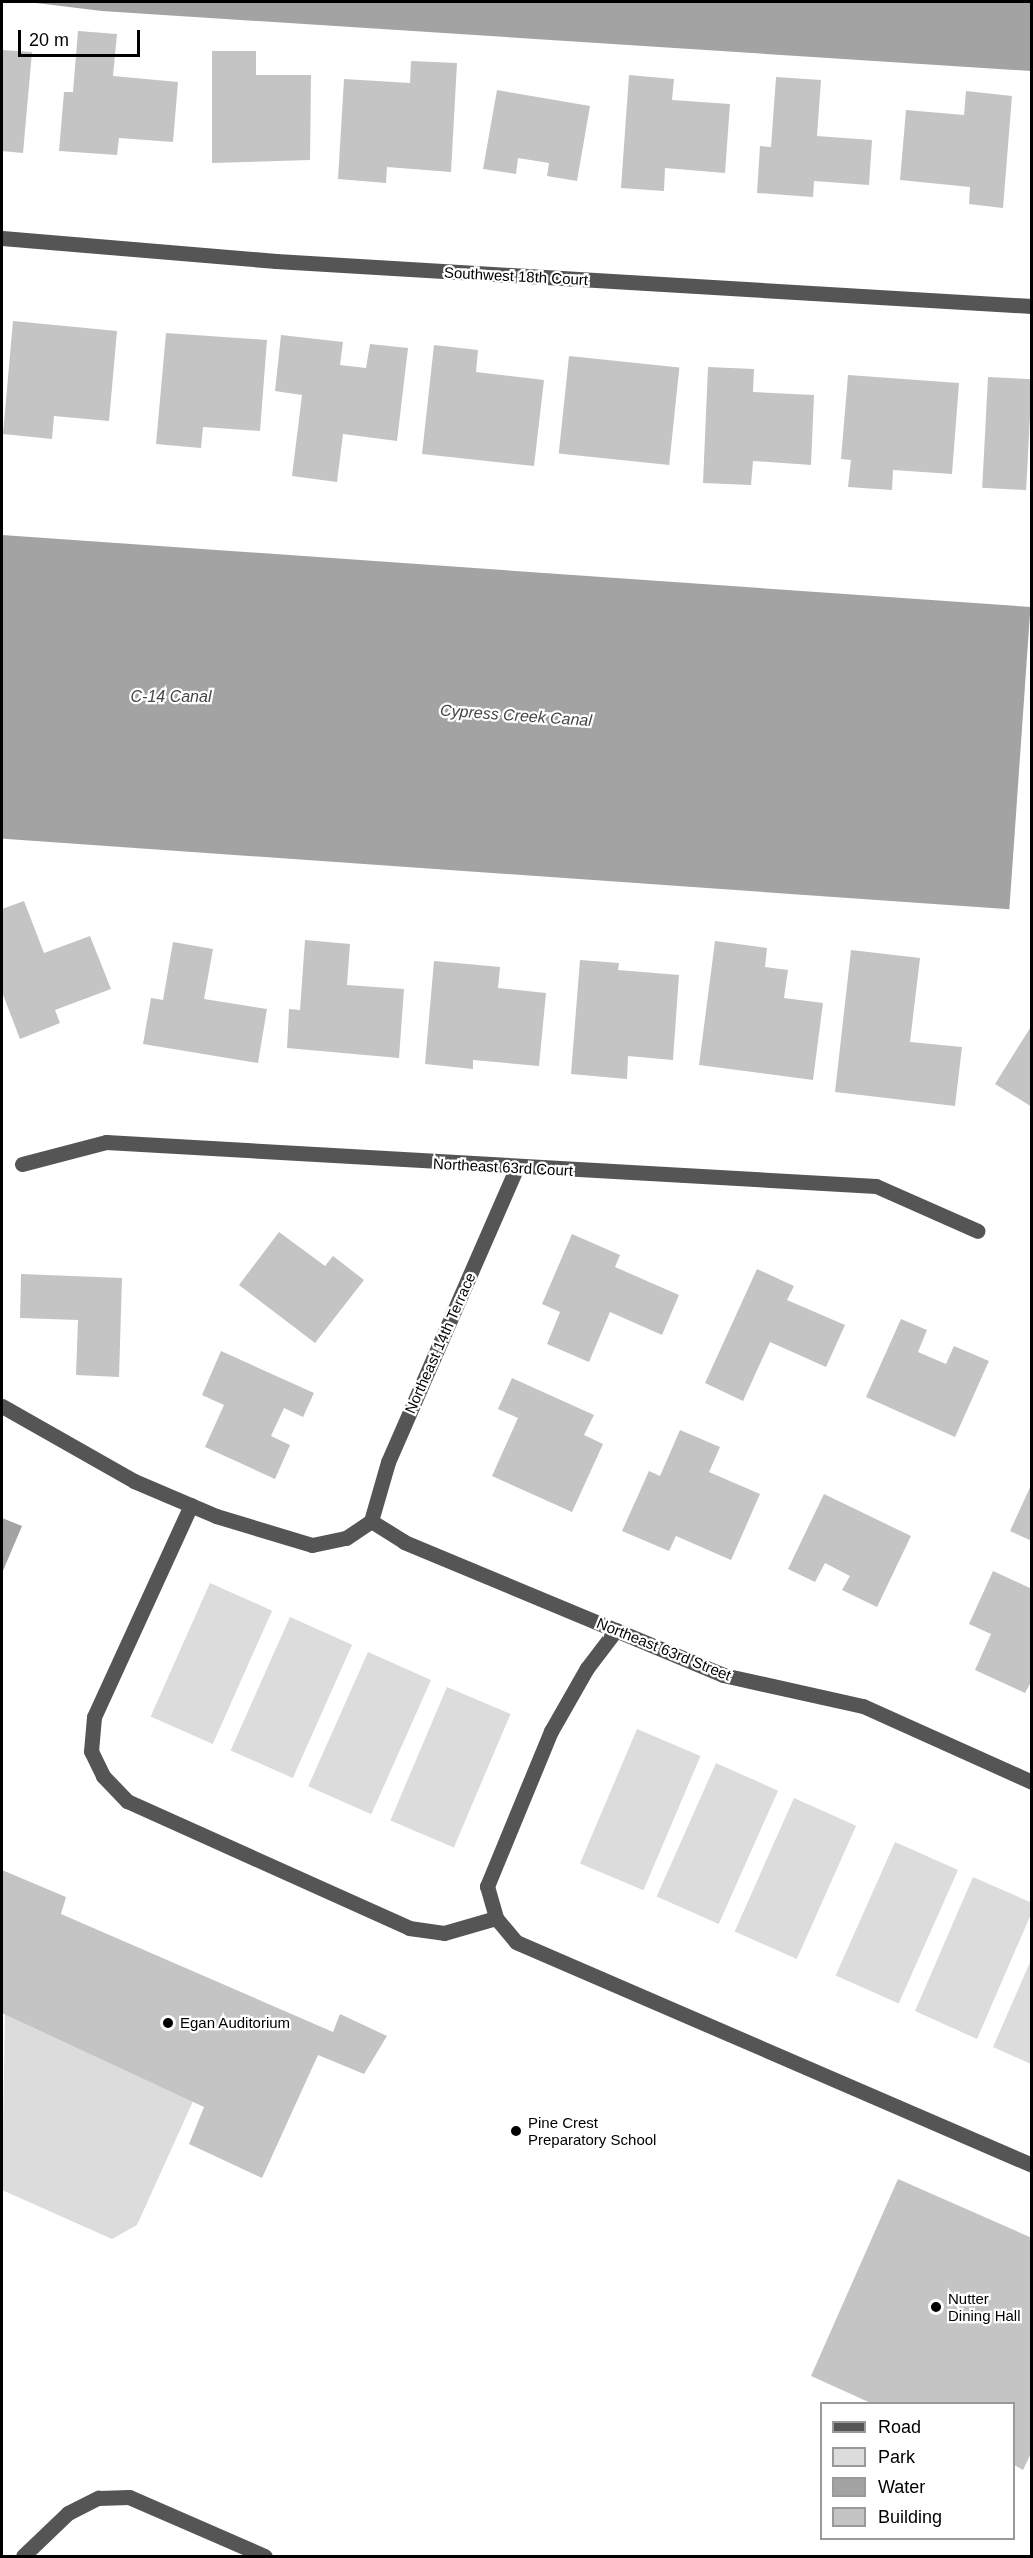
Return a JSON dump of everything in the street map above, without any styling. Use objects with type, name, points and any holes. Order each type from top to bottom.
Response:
[{"type":"street","name":"Southwest 18th Court","points":[[2,238],[276,261],[1032,306]]},
{"type":"street","name":"Northeast 63rd Court","points":[[22,1164],[106,1142],[516,1169],[876,1186],[978,1231]]},
{"type":"street","name":"Northeast 14th Terrace","points":[[371,1521],[388,1462],[516,1169]]},
{"type":"street","points":[[2,1406],[134,1481],[190,1505],[312,1545],[346,1538],[371,1521]]},
{"type":"street","points":[[190,1505],[94,1718],[91,1751],[103,1776],[127,1800],[409,1928],[444,1933],[496,1918]]},
{"type":"street","name":"Northeast 63rd Street","points":[[371,1521],[404,1542],[723,1675],[863,1706],[1032,1782]]},
{"type":"street","points":[[616,1630],[586,1668],[538,1762],[487,1886],[496,1918],[516,1942],[1032,2165]]},
{"type":"street","points":[[23,2556],[68,2513],[98,2498],[129,2497],[265,2556]]},
{"type":"green space","points":[[210,1583],[272,1611],[213,1744],[151,1716]]},
{"type":"green space","points":[[290,1617],[352,1645],[293,1778],[231,1750]]},
{"type":"green space","points":[[368,1652],[431,1680],[371,1814],[308,1786]]},
{"type":"green space","points":[[447,1687],[511,1714],[454,1847],[390,1820]]},
{"type":"green space","points":[[637,1729],[701,1756],[643,1890],[580,1863]]},
{"type":"green space","points":[[716,1763],[778,1791],[719,1924],[657,1896]]},
{"type":"green space","points":[[794,1798],[856,1826],[797,1959],[735,1931]]},
{"type":"green space","points":[[895,1842],[958,1870],[899,2003],[836,1975]]},
{"type":"green space","points":[[973,1877],[1032,1903],[1031,1914],[977,2039],[915,2011]]},
{"type":"green space","points":[[1031,1960],[1031,2064],[993,2047]]},
{"type":"green space","points":[[5,2011],[194,2099],[137,2225],[112,2239],[2,2190]]},
{"type":"water","points":[[28,2],[1031,2],[1031,71],[102,11]]},
{"type":"water","name":"C-14 Canal","points":[[2,535],[1030,607],[1009,909],[2,839]]},
{"type":"water","points":[[2,1518],[22,1526],[2,1573]]},
{"type":"building","points":[[78,31],[117,34],[113,76],[178,82],[173,142],[119,138],[117,155],[59,151],[64,92],[73,92]]},
{"type":"building","points":[[2,50],[32,52],[23,153],[2,151]]},
{"type":"building","points":[[212,51],[256,51],[256,75],[311,75],[310,160],[212,163]]},
{"type":"building","points":[[411,61],[457,63],[451,172],[387,167],[386,183],[338,179],[344,79],[410,83]]},
{"type":"building","points":[[629,75],[674,79],[672,100],[730,104],[725,173],[665,168],[664,191],[621,188]]},
{"type":"building","points":[[776,77],[821,80],[817,136],[872,140],[869,185],[814,181],[813,197],[757,193],[760,146],[771,147]]},
{"type":"building","points":[[497,90],[590,106],[577,181],[547,176],[549,163],[518,158],[516,174],[483,169]]},
{"type":"building","points":[[966,91],[1012,96],[1003,208],[969,204],[970,187],[900,180],[906,110],[964,115]]},
{"type":"building","points":[[13,321],[117,331],[109,421],[54,416],[52,439],[3,434]]},
{"type":"building","points":[[166,333],[267,340],[260,431],[203,427],[201,448],[156,444]]},
{"type":"building","points":[[281,335],[343,342],[340,365],[366,368],[370,344],[408,348],[397,441],[343,434],[337,482],[292,476],[302,395],[275,391]]},
{"type":"building","points":[[434,345],[478,350],[476,372],[544,380],[534,466],[422,454]]},
{"type":"building","points":[[569,356],[679,368],[669,465],[559,453]]},
{"type":"building","points":[[708,367],[754,369],[753,392],[814,395],[811,465],[753,461],[751,485],[703,483]]},
{"type":"building","points":[[848,375],[959,383],[952,474],[893,470],[892,490],[848,487],[851,460],[841,459]]},
{"type":"building","points":[[988,377],[1032,379],[1026,490],[982,488]]},
{"type":"building","points":[[24,901],[44,953],[90,936],[111,989],[55,1010],[60,1023],[20,1039],[2,992],[2,909]]},
{"type":"building","points":[[305,940],[350,944],[347,985],[404,989],[399,1058],[287,1048],[289,1009],[300,1010]]},
{"type":"building","points":[[715,941],[767,948],[765,967],[788,970],[784,998],[823,1003],[813,1080],[699,1065]]},
{"type":"building","points":[[173,942],[213,949],[204,999],[267,1009],[258,1063],[143,1044],[151,998],[163,1000]]},
{"type":"building","points":[[851,950],[920,958],[910,1042],[962,1047],[955,1106],[835,1092]]},
{"type":"building","points":[[580,960],[619,963],[618,970],[679,975],[673,1060],[628,1056],[627,1079],[571,1074]]},
{"type":"building","points":[[434,961],[500,967],[498,988],[546,993],[539,1066],[473,1060],[473,1069],[425,1064]]},
{"type":"building","points":[[1032,1025],[1032,1107],[995,1084]]},
{"type":"building","points":[[279,1232],[325,1266],[333,1256],[364,1280],[315,1343],[239,1285]]},
{"type":"building","points":[[572,1234],[620,1255],[615,1267],[679,1295],[662,1335],[610,1312],[589,1362],[547,1344],[560,1312],[542,1304]]},
{"type":"building","points":[[757,1269],[794,1286],[787,1300],[845,1325],[826,1367],[770,1342],[743,1401],[705,1383]]},
{"type":"building","points":[[21,1274],[122,1278],[119,1377],[76,1375],[78,1320],[20,1318]]},
{"type":"building","points":[[901,1319],[927,1330],[918,1352],[946,1364],[954,1346],[989,1361],[955,1437],[866,1397]]},
{"type":"building","points":[[221,1351],[314,1393],[303,1417],[284,1408],[271,1436],[290,1445],[275,1479],[205,1447],[224,1405],[202,1395]]},
{"type":"building","points":[[512,1378],[594,1415],[584,1435],[603,1444],[572,1512],[492,1476],[518,1418],[498,1409]]},
{"type":"building","points":[[680,1430],[720,1447],[709,1472],[760,1494],[731,1560],[676,1536],[669,1551],[622,1531],[649,1471],[660,1476]]},
{"type":"building","points":[[1032,1483],[1032,1541],[1010,1531]]},
{"type":"building","points":[[824,1494],[911,1536],[877,1607],[842,1590],[850,1576],[825,1563],[815,1582],[788,1569]]},
{"type":"building","points":[[993,1571],[1032,1589],[1032,1680],[1025,1693],[975,1670],[991,1634],[969,1624]]},
{"type":"building","name":"Egan Auditorium","points":[[2,1870],[66,1897],[61,1914],[333,2032],[340,2014],[387,2036],[364,2074],[318,2055],[262,2178],[189,2144],[204,2107],[2,2013]]},
{"type":"building","name":"Nutter Dining Hall","points":[[898,2179],[1032,2238],[1032,2451],[1023,2470],[1015,2466],[1015,2402],[869,2402],[811,2376]]},
{"type":"place","name":"Egan Auditorium","points":[[168,2023]]},
{"type":"place","name":"Pine Crest Preparatory School","points":[[516,2131]]},
{"type":"place","name":"Nutter Dining Hall","points":[[936,2307]]},
{"type":"water label","name":"Cypress Creek Canal","points":[[516,716]]}]
